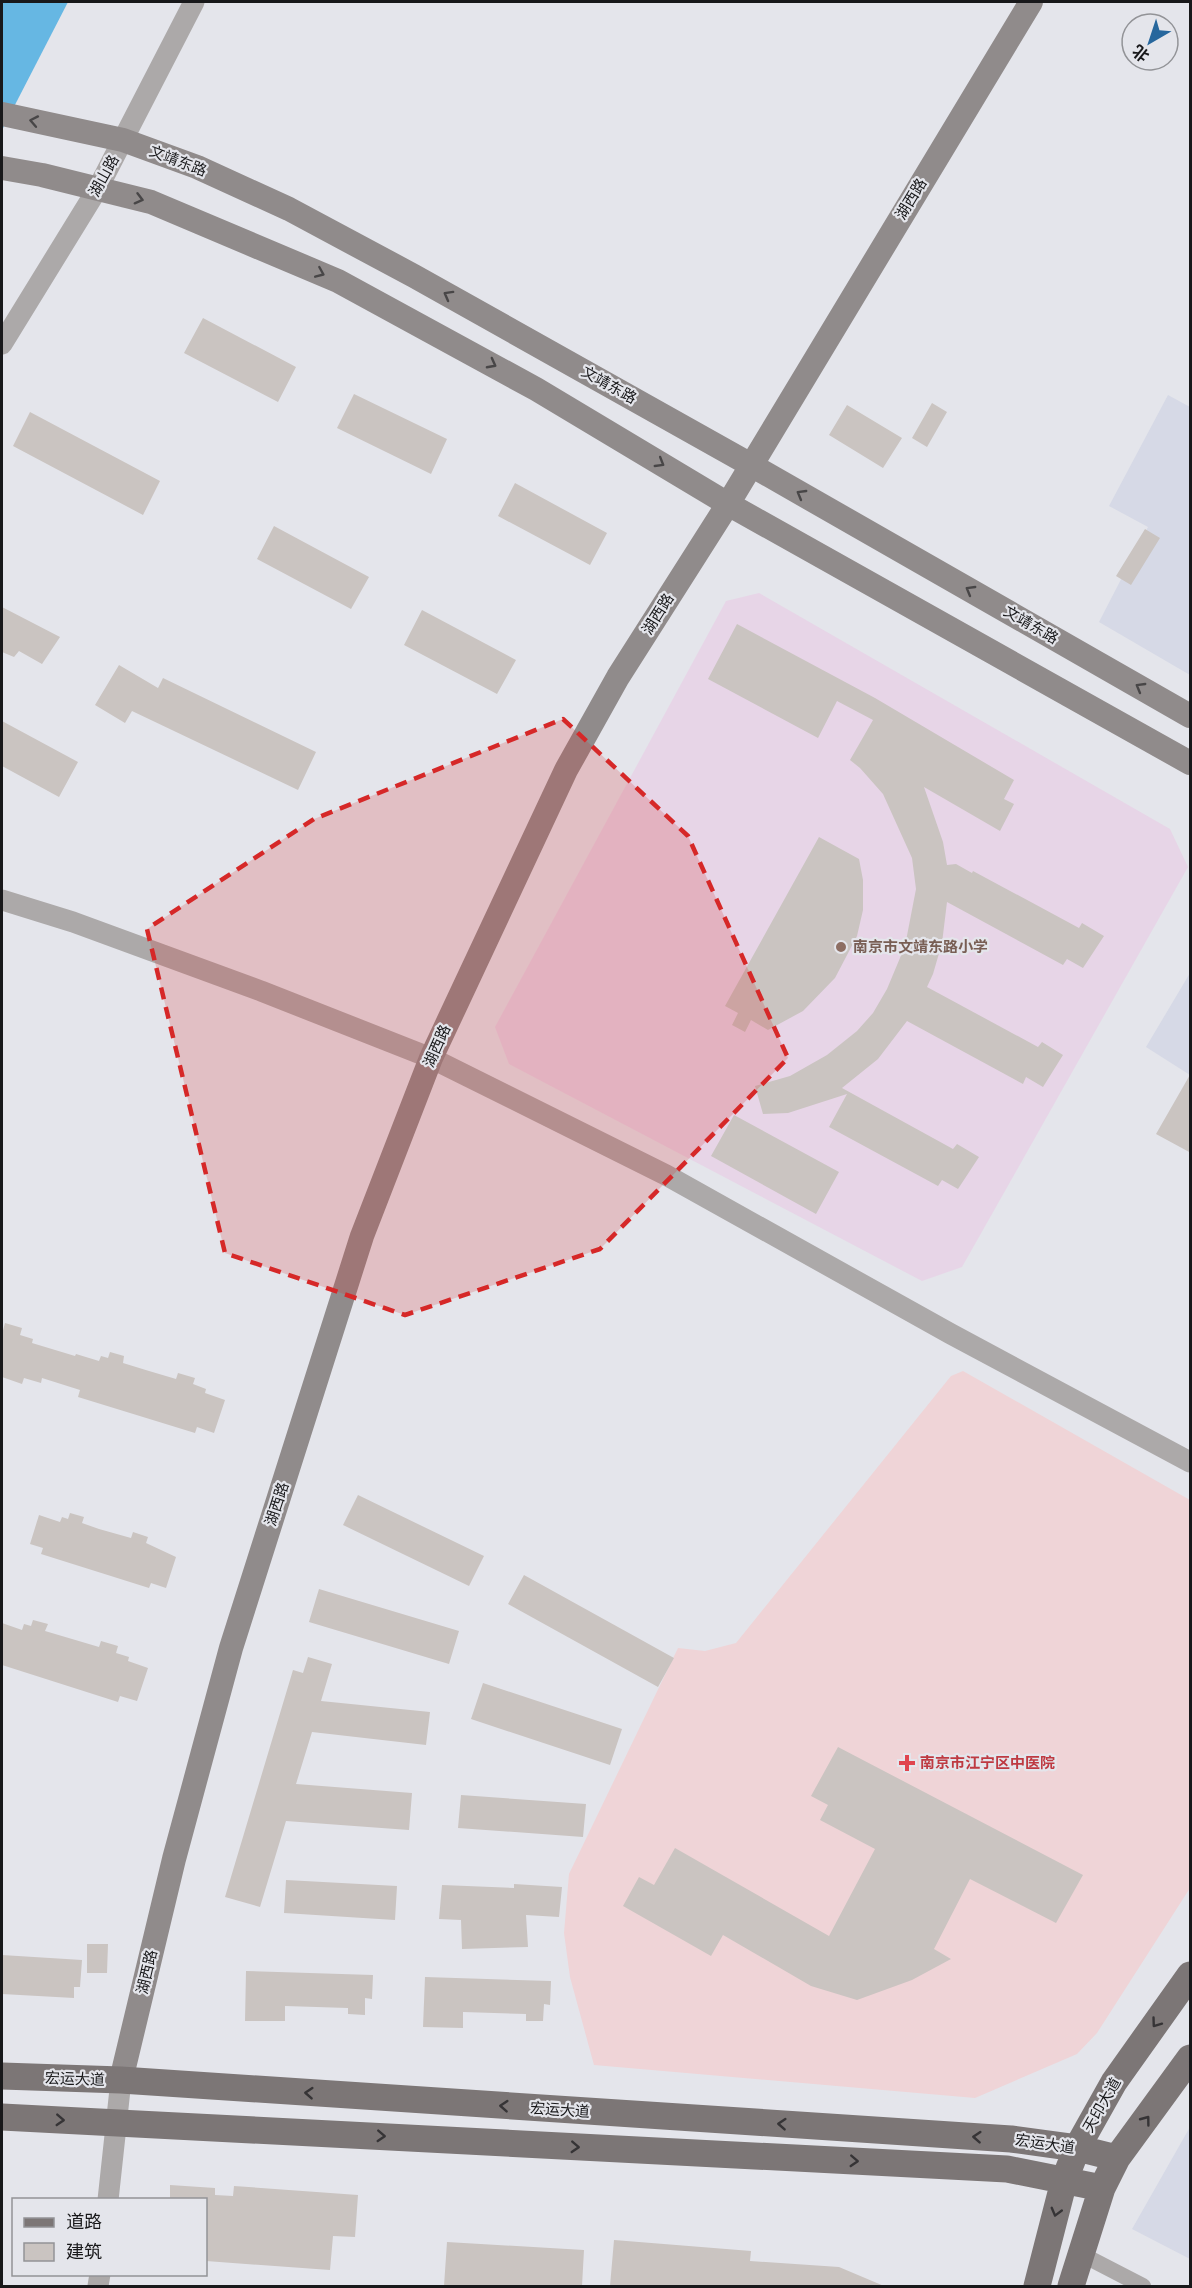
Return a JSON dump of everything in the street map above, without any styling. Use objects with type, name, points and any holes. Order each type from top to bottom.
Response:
[{"type":"main road","name":"湖西路","points":[[121,2080],[174,1859],[231,1648],[362,1236],[431,1058],[566,770],[618,677],[728,504],[1031,2]]},
{"type":"main road","name":"文靖东路","points":[[2,114],[123,140],[197,167],[289,209],[414,276],[1191,716]]},
{"type":"main road","points":[[2,168],[42,175],[151,202],[338,281],[536,389],[728,504],[1191,763]]},
{"type":"main road","name":"天印大道","points":[[1036,2286],[1064,2181],[1077,2148],[1114,2082],[1191,1975]]},
{"type":"main road","points":[[1071,2286],[1102,2188],[1117,2158],[1191,2058]]},
{"type":"main road","name":"宏运大道","points":[[2,2076],[121,2080],[1011,2139],[1077,2148],[1117,2158]]},
{"type":"main road","name":"宏运大道","points":[[2,2117],[1006,2169],[1102,2188]]},
{"type":"street","name":"湖山路","points":[[2,344],[98,188],[194,2]]},
{"type":"street","points":[[2,900],[74,922],[261,991],[431,1058],[666,1175],[951,1334],[1191,1462]]},
{"type":"street","name":"湖西路","points":[[108,2198],[121,2080]]},
{"type":"street","points":[[1081,2254],[1143,2286]]},
{"type":"highlighted area","points":[[563,719],[688,836],[788,1058],[600,1249],[405,1315],[225,1253],[147,929],[314,819]]},
{"type":"shaded area","points":[[1168,395],[1190,407],[1190,675],[1099,622],[1148,527],[1109,506]]},
{"type":"shaded area","name":"南京市文靖东路小学","points":[[759,593],[1170,829],[1188,867],[962,1267],[922,1281],[509,1064],[495,1027],[726,601]]},
{"type":"shaded area","points":[[1190,973],[1190,1075],[1146,1047]]},
{"type":"shaded area","name":"南京市江宁区中医院","points":[[963,1371],[1190,1500],[1190,1888],[1097,2033],[1077,2054],[975,2098],[594,2065],[570,1977],[564,1933],[569,1874],[678,1648],[705,1651],[736,1643],[951,1376]]},
{"type":"shaded area","points":[[1190,2127],[1190,2259],[1132,2229]]},
{"type":"water","points":[[2,2],[68,2],[2,130]]},
{"type":"building","points":[[203,318],[296,367],[278,402],[184,353]]},
{"type":"building","points":[[354,394],[447,439],[431,474],[337,428]]},
{"type":"building","points":[[932,403],[947,412],[927,447],[912,438]]},
{"type":"building","points":[[847,405],[902,438],[883,468],[829,435]]},
{"type":"building","points":[[30,412],[160,481],[143,515],[13,446]]},
{"type":"building","points":[[515,483],[607,533],[590,565],[498,516]]},
{"type":"building","points":[[274,526],[369,577],[351,609],[257,559]]},
{"type":"building","points":[[1145,529],[1160,538],[1131,585],[1116,576]]},
{"type":"building","points":[[2,607],[60,637],[42,664],[19,651],[14,657],[2,652]]},
{"type":"building","points":[[422,610],[516,660],[497,694],[404,645]]},
{"type":"building","points":[[737,624],[875,698],[1014,780],[1004,799],[1014,804],[1000,831],[924,787],[943,842],[947,865],[956,864],[972,873],[973,871],[1079,928],[1082,923],[1104,936],[1083,968],[1067,959],[1063,965],[947,902],[942,943],[927,987],[1038,1047],[1042,1042],[1063,1055],[1043,1087],[1026,1077],[1023,1084],[907,1021],[878,1059],[842,1088],[953,1149],[957,1144],[979,1157],[958,1189],[942,1180],[938,1186],[829,1127],[847,1094],[788,1113],[763,1114],[755,1086],[790,1076],[827,1055],[857,1031],[873,1013],[887,989],[905,946],[916,889],[912,858],[883,794],[850,760],[873,720],[837,701],[818,738],[708,679]]},
{"type":"building","points":[[119,665],[158,688],[163,678],[316,752],[298,790],[132,711],[125,723],[95,705]]},
{"type":"building","points":[[2,721],[78,762],[59,797],[2,766]]},
{"type":"building","points":[[819,837],[859,859],[863,880],[863,910],[857,936],[835,978],[803,1011],[768,1030],[751,1020],[745,1032],[732,1025],[738,1013],[725,1006]]},
{"type":"building","points":[[1191,1073],[1191,1153],[1156,1134]]},
{"type":"building","points":[[734,1115],[839,1172],[816,1214],[711,1156]]},
{"type":"building","points":[[5,1323],[22,1328],[20,1335],[33,1339],[32,1343],[75,1356],[76,1354],[99,1361],[101,1356],[108,1358],[110,1352],[124,1356],[123,1363],[149,1371],[176,1379],[178,1373],[195,1378],[193,1384],[206,1389],[205,1393],[225,1400],[214,1433],[197,1427],[195,1433],[78,1397],[80,1390],[42,1378],[41,1383],[24,1378],[22,1384],[2,1377],[2,1334]]},
{"type":"building","points":[[358,1495],[484,1556],[469,1586],[343,1525]]},
{"type":"building","points":[[70,1513],[84,1517],[82,1523],[99,1529],[131,1538],[133,1532],[148,1537],[146,1543],[176,1557],[166,1588],[151,1583],[149,1588],[41,1554],[43,1548],[30,1544],[39,1515],[60,1522],[62,1517],[68,1519]]},
{"type":"building","points":[[524,1575],[674,1658],[658,1687],[508,1604]]},
{"type":"building","points":[[319,1589],[459,1631],[449,1664],[309,1622]]},
{"type":"building","points":[[33,1620],[48,1624],[45,1631],[99,1647],[101,1641],[118,1646],[116,1653],[129,1657],[128,1661],[148,1668],[137,1701],[120,1696],[118,1702],[2,1665],[2,1623],[22,1630],[24,1624],[31,1626]]},
{"type":"building","points":[[308,1657],[332,1664],[321,1701],[430,1712],[426,1745],[312,1732],[296,1784],[412,1793],[409,1830],[286,1821],[260,1907],[225,1897],[293,1670],[303,1673]]},
{"type":"building","points":[[483,1683],[622,1729],[610,1765],[471,1719]]},
{"type":"building","points":[[838,1747],[1083,1875],[1056,1923],[970,1879],[934,1949],[951,1959],[912,1980],[857,2000],[811,1986],[723,1935],[711,1956],[623,1906],[639,1877],[654,1885],[675,1848],[829,1936],[875,1849],[820,1820],[828,1805],[811,1796]]},
{"type":"building","points":[[461,1795],[586,1804],[583,1837],[458,1828]]},
{"type":"building","points":[[286,1880],[397,1886],[395,1920],[284,1913]]},
{"type":"building","points":[[514,1884],[562,1887],[559,1917],[526,1915],[528,1947],[462,1949],[461,1920],[439,1919],[442,1885],[514,1888]]},
{"type":"building","points":[[87,1944],[108,1944],[107,1973],[87,1973]]},
{"type":"building","points":[[2,1955],[82,1960],[80,1987],[74,1987],[74,1998],[2,1994]]},
{"type":"building","points":[[246,1971],[373,1975],[372,1999],[365,1998],[365,2015],[348,2014],[348,2008],[285,2006],[285,2021],[245,2021]]},
{"type":"building","points":[[425,1977],[551,1981],[550,2005],[544,2004],[543,2021],[526,2021],[526,2014],[463,2012],[463,2028],[423,2027]]},
{"type":"building","points":[[170,2185],[215,2188],[215,2195],[233,2196],[234,2186],[358,2195],[355,2237],[333,2236],[330,2270],[207,2261],[207,2198],[170,2198]]},
{"type":"building","points":[[614,2240],[751,2251],[750,2261],[839,2267],[884,2286],[610,2286]]},
{"type":"building","points":[[447,2242],[584,2250],[582,2286],[444,2286]]},
{"type":"place","name":"南京市文靖东路小学","points":[[841,947]]},
{"type":"place","name":"南京市江宁区中医院","points":[[907,1763]]}]
